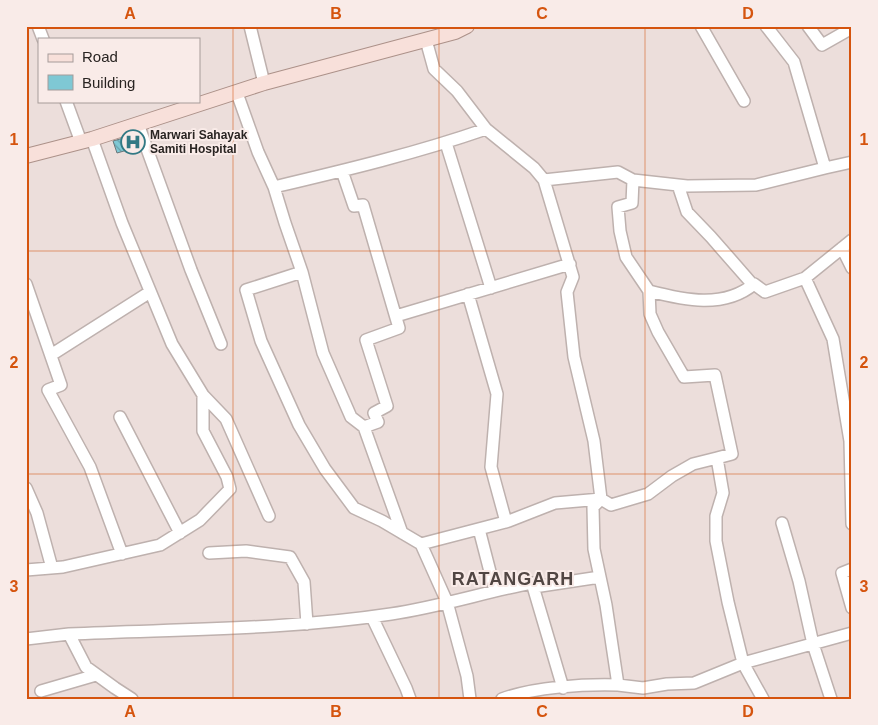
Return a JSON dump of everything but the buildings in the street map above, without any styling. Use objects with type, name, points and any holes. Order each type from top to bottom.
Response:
[{"type":"main road","points":[[26,156],[87,140],[264,84],[455,32],[467,26]]},
{"type":"street","points":[[38,26],[43,38]]},
{"type":"street","points":[[250,26],[264,84]]},
{"type":"street","points":[[701,26],[744,101]]},
{"type":"street","points":[[766,26],[794,62],[825,168]]},
{"type":"street","points":[[808,26],[822,45],[852,28]]},
{"type":"street","points":[[426,40],[434,69],[457,91],[486,129],[534,168],[544,180],[570,264],[573,276],[568,292],[574,357],[594,442],[601,499],[593,508],[594,548],[618,685]]},
{"type":"street","points":[[237,93],[258,152],[274,187],[302,272],[323,353],[351,417],[364,427],[402,533]]},
{"type":"street","points":[[67,102],[87,140],[172,344],[203,395],[226,419],[269,516]]},
{"type":"street","points":[[138,124],[191,270],[221,344]]},
{"type":"street","points":[[274,187],[446,143],[486,129]]},
{"type":"street","points":[[446,143],[491,288]]},
{"type":"street","points":[[544,180],[618,172],[633,180],[678,185],[756,185],[852,162]]},
{"type":"street","points":[[342,171],[354,206],[363,205],[399,328],[366,340],[387,406],[374,413],[378,422],[364,427]]},
{"type":"street","points":[[421,544],[506,522],[555,503],[601,499],[611,506],[648,494],[692,464],[732,454],[715,375],[684,377],[658,332],[650,314],[649,291],[626,257],[620,231],[618,207],[632,202],[633,180]]},
{"type":"street","points":[[678,185],[687,212],[753,284],[766,292],[805,278],[852,240]]},
{"type":"street","points":[[842,248],[852,268]]},
{"type":"street","points":[[396,316],[570,264]]},
{"type":"street","points":[[302,272],[246,290],[261,341],[299,425],[324,469],[354,508],[382,521],[421,544],[448,602],[467,676],[470,699]]},
{"type":"street","points":[[805,278],[833,339],[851,441],[852,524]]},
{"type":"street","points":[[26,284],[61,384],[48,390],[90,467],[122,554]]},
{"type":"street","points":[[649,291],[694,301],[727,299],[746,291],[753,284]]},
{"type":"street","points":[[50,355],[150,292]]},
{"type":"street","points":[[468,294],[497,394],[492,467],[506,522]]},
{"type":"street","points":[[26,570],[63,567],[160,545],[200,520],[230,489],[227,477],[203,432],[203,395]]},
{"type":"street","points":[[120,416],[180,533]]},
{"type":"street","points":[[717,458],[723,493],[716,516],[716,541],[743,663],[763,699]]},
{"type":"street","points":[[26,488],[37,513],[52,568]]},
{"type":"street","points":[[782,523],[799,581],[813,644],[831,699]]},
{"type":"street","points":[[479,529],[495,590]]},
{"type":"street","points":[[209,553],[246,551],[290,557],[304,582],[307,624]]},
{"type":"street","points":[[852,569],[842,573],[852,608]]},
{"type":"street","points":[[534,587],[600,577]]},
{"type":"street","points":[[26,638],[141,630],[197,630],[307,624],[372,617],[532,583],[563,688]]},
{"type":"street","points":[[372,617],[410,699]]},
{"type":"street","points":[[502,699],[540,690],[596,684],[644,688],[666,684],[694,683],[743,663],[852,633]]},
{"type":"street","points":[[69,634],[86,667],[132,699]]},
{"type":"street","points":[[41,690],[96,675]]},
{"type":"place","name":"Marwari Sahayak Samiti Hospital","points":[[133,142]]},
{"type":"district","name":"RATANGARH","points":[[513,579]]}]
